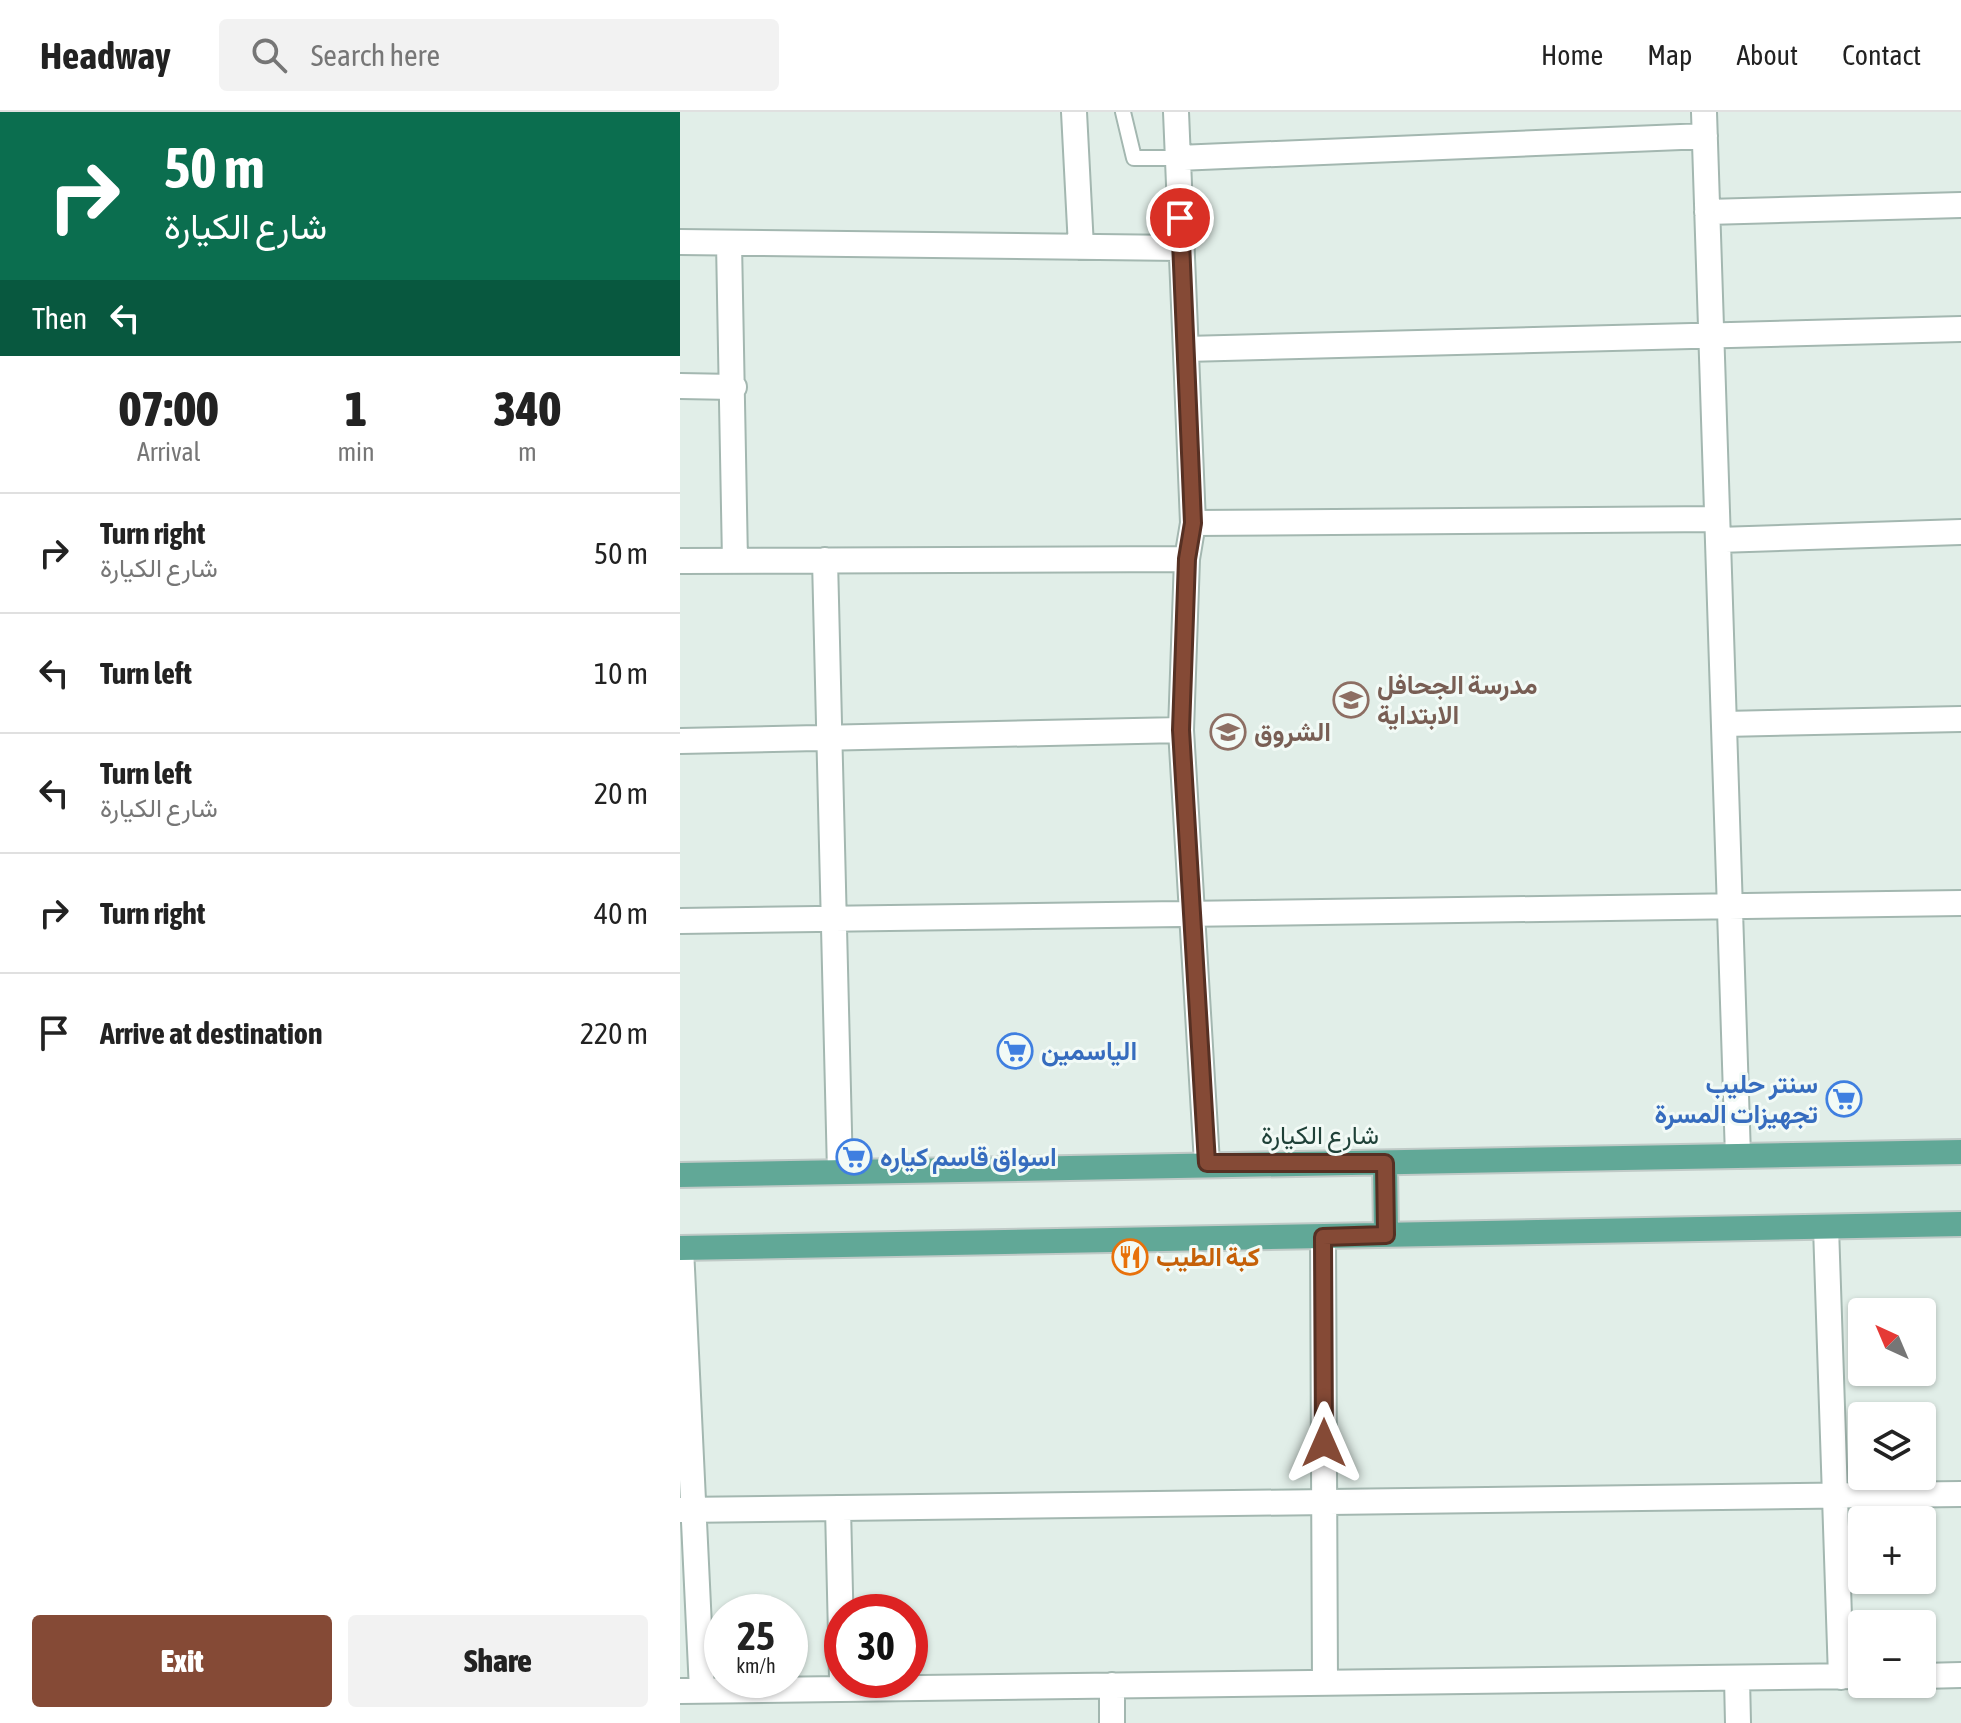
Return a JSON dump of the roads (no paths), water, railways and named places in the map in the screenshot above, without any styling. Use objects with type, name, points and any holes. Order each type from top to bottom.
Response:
[{"type":"main road","name":"شارع الكيارة","points":[[680,1175],[1207,1163],[1385,1163],[1961,1152]]},
{"type":"main road","points":[[1385,1163],[1386,1235]]},
{"type":"main road","points":[[680,1248],[1961,1224]]},
{"type":"street","points":[[1074,112],[1081,247]]},
{"type":"street","points":[[1176,112],[1193,523],[1187,559],[1181,730],[1207,1163]]},
{"type":"street","points":[[1178,158],[1704,124],[1738,1156]]},
{"type":"street","points":[[1707,212],[1961,205]]},
{"type":"street","points":[[680,242],[1181,248]]},
{"type":"street","points":[[729,243],[735,561]]},
{"type":"street","points":[[1186,349],[1961,329]]},
{"type":"street","points":[[680,386],[734,387]]},
{"type":"street","points":[[1193,523],[1961,532]]},
{"type":"street","points":[[680,561],[1187,559]]},
{"type":"street","points":[[825,560],[840,1172]]},
{"type":"street","points":[[1724,724],[1961,719]]},
{"type":"street","points":[[680,741],[1181,730]]},
{"type":"street","points":[[680,921],[1961,903]]},
{"type":"street","points":[[1826,1227],[1833,1495],[1848,1638]]},
{"type":"street","points":[[1323,1237],[1325,1683]]},
{"type":"street","points":[[680,1248],[691,1690],[824,1683]]},
{"type":"street","points":[[688,1510],[1961,1494]]},
{"type":"street","points":[[838,1508],[840,1594]]},
{"type":"street","points":[[1936,1676],[1961,1675]]},
{"type":"street","points":[[928,1683],[1112,1685],[1848,1676]]},
{"type":"street","points":[[1737,1678],[1738,1723]]},
{"type":"street","points":[[1112,1685],[1112,1723]]},
{"type":"lane","points":[[1123,112],[1134,158],[1178,158]]},
{"type":"place","name":"مدرسة الجحافل الابتداية","points":[[1351,700]]},
{"type":"place","name":"الشروق","points":[[1228,732]]},
{"type":"place","name":"الياسمين","points":[[1015,1051]]},
{"type":"place","name":"سنتر حليب تجهيزات المسرة","points":[[1844,1099]]},
{"type":"place","name":"اسواق قاسم كياره","points":[[854,1157]]},
{"type":"place","name":"كبة الطيب","points":[[1130,1257]]}]
